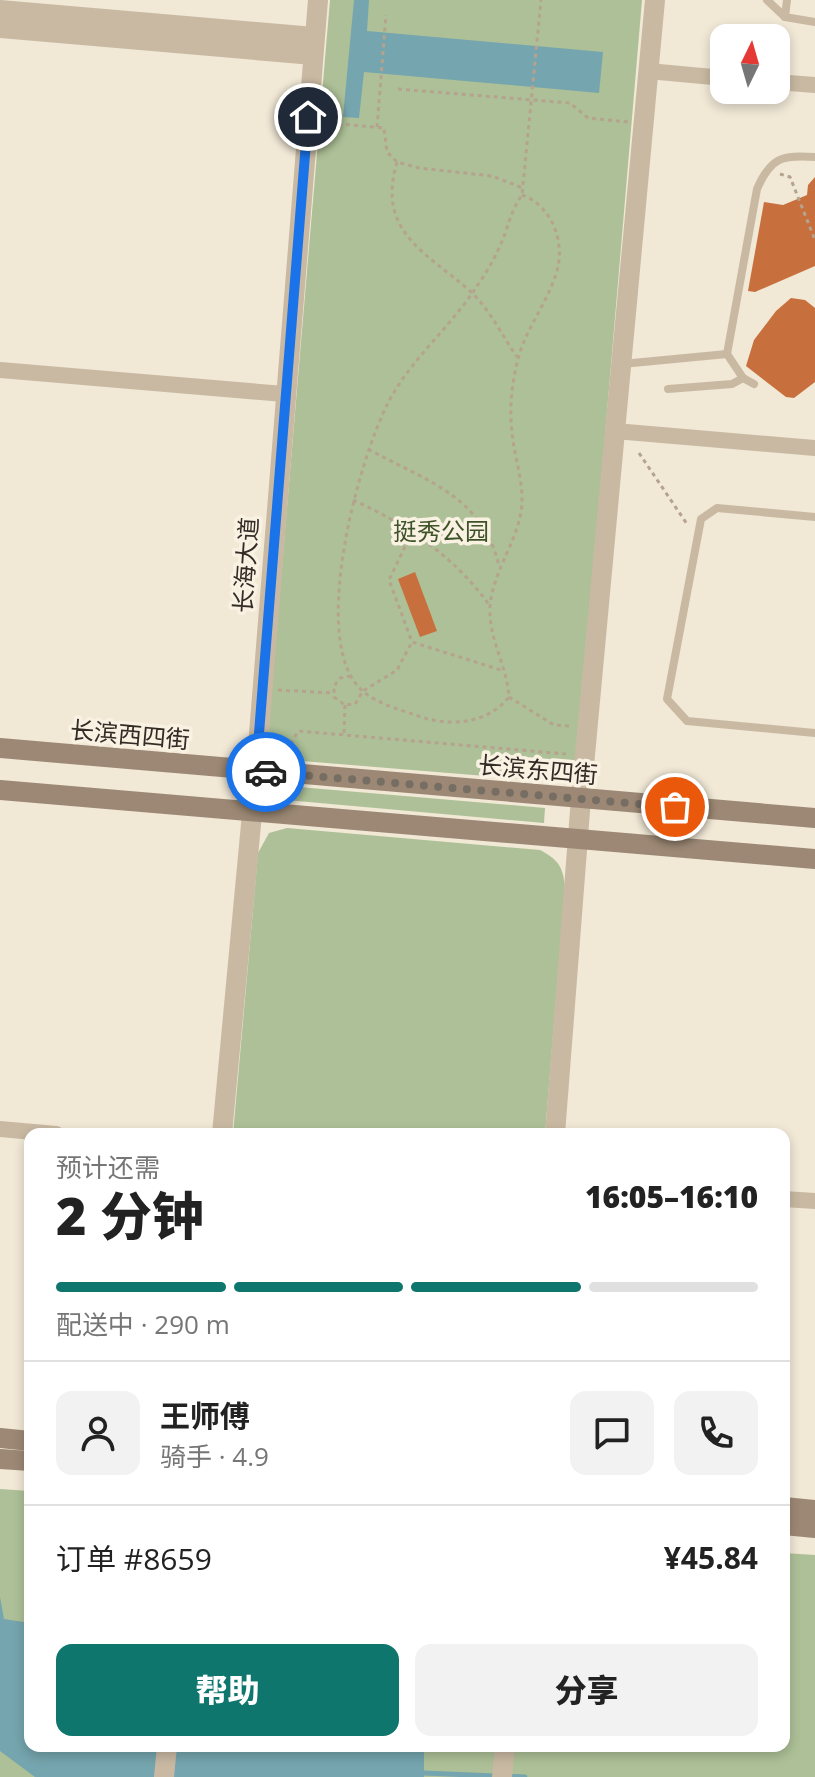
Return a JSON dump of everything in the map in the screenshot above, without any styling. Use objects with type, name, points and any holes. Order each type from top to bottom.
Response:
[{"type":"main road","name":"长滨西四街","points":[[0,748],[256,771]]},
{"type":"main road","name":"长滨东四街","points":[[256,771],[815,818]]},
{"type":"main road","points":[[0,790],[815,859]]},
{"type":"main road","points":[[0,1438],[24,1440]]},
{"type":"main road","points":[[0,1459],[24,1461]]},
{"type":"main road","points":[[790,1508],[815,1510]]},
{"type":"main road","points":[[790,1526],[815,1528]]},
{"type":"street","name":"长海大道","points":[[223,1128],[256,771],[318,0]]},
{"type":"street","points":[[555,1128],[577,840],[655,0]]},
{"type":"street","points":[[0,10],[314,46]]},
{"type":"street","points":[[0,28],[314,46]]},
{"type":"street","points":[[648,71],[710,77]]},
{"type":"street","points":[[790,83],[815,85]]},
{"type":"street","points":[[0,370],[284,394]]},
{"type":"street","points":[[615,431],[815,448]]},
{"type":"street","points":[[0,1129],[24,1131]]},
{"type":"street","points":[[790,1199],[815,1201]]},
{"type":"street","points":[[164,1777],[166,1752]]},
{"type":"street","points":[[502,1777],[504,1752]]},
{"type":"lane","points":[[767,0],[785,17],[815,22]]},
{"type":"lane","points":[[785,17],[787,0]]},
{"type":"lane","points":[[754,384],[743,378],[727,354],[757,189],[765,171],[781,158],[815,157]]},
{"type":"lane","points":[[621,364],[727,354]]},
{"type":"lane","points":[[668,389],[732,384],[743,378]]},
{"type":"lane","points":[[815,517],[717,508],[701,519],[667,699],[687,721],[815,733]]},
{"type":"path","points":[[509,697],[497,712],[468,722],[431,720],[386,705],[363,691],[351,676],[340,652],[338,631],[345,539],[368,449],[389,401],[472,293],[499,250],[511,209],[522,195],[541,0]]},
{"type":"path","points":[[377,127],[378,77],[386,15]]},
{"type":"path","points":[[398,89],[570,103],[588,118],[644,124]]},
{"type":"path","points":[[330,123],[384,128],[387,152],[397,162],[419,168],[492,176],[523,188]]},
{"type":"path","points":[[397,162],[391,181],[392,199],[396,217],[408,241],[472,293],[518,359]]},
{"type":"path","points":[[765,171],[790,177],[815,240]]},
{"type":"path","points":[[522,195],[535,199],[554,228],[559,246],[559,266],[554,284],[534,316],[518,359],[510,411],[521,475],[522,505],[490,606],[492,633],[509,697],[554,725],[575,727]]},
{"type":"path","points":[[368,449],[467,504],[493,540],[500,567]]},
{"type":"path","points":[[639,453],[696,537]]},
{"type":"path","points":[[353,500],[412,532],[457,564],[490,606]]},
{"type":"path","points":[[345,705],[359,701],[363,691],[397,670],[412,642],[389,580],[412,532]]},
{"type":"path","points":[[412,642],[504,671]]},
{"type":"path","points":[[333,693],[337,681],[351,676]]},
{"type":"path","points":[[262,689],[333,693],[345,705],[344,735]]},
{"type":"path","points":[[291,744],[298,731],[570,755]]},
{"type":"green space","name":"挺秀公园","points":[[330,0],[642,0],[578,753],[568,774],[547,781],[290,760],[273,750],[268,732]]},
{"type":"green space","points":[[287,786],[545,808],[544,823],[286,800]]},
{"type":"green space","points":[[287,828],[540,850],[556,861],[565,888],[545,1128],[234,1128],[258,853],[269,833]]},
{"type":"green space","points":[[0,1489],[24,1491],[24,1752],[790,1752],[790,1553],[815,1555],[815,1777],[0,1777]]},
{"type":"water","points":[[354,0],[369,0],[367,31],[603,52],[599,93],[364,72],[359,118],[343,117]]},
{"type":"water","points":[[0,1597],[4,1619],[24,1622],[24,1752],[424,1752],[424,1777],[35,1777],[0,1751]]},
{"type":"building","points":[[815,177],[815,266],[755,292],[748,291],[764,202],[783,205],[807,195],[808,185]]},
{"type":"building","points":[[791,298],[805,300],[815,308],[815,382],[794,398],[786,397],[746,366],[754,340],[776,311]]},
{"type":"building","points":[[415,572],[437,631],[420,637],[398,579]]},
{"type":"waterway","points":[[424,1773],[495,1776]]},
{"type":"waterway","points":[[505,1776],[525,1777]]},
{"type":"way so far","points":[[266,772],[675,807]]},
{"type":"route","points":[[266,772],[256,771],[308,117]]}]
